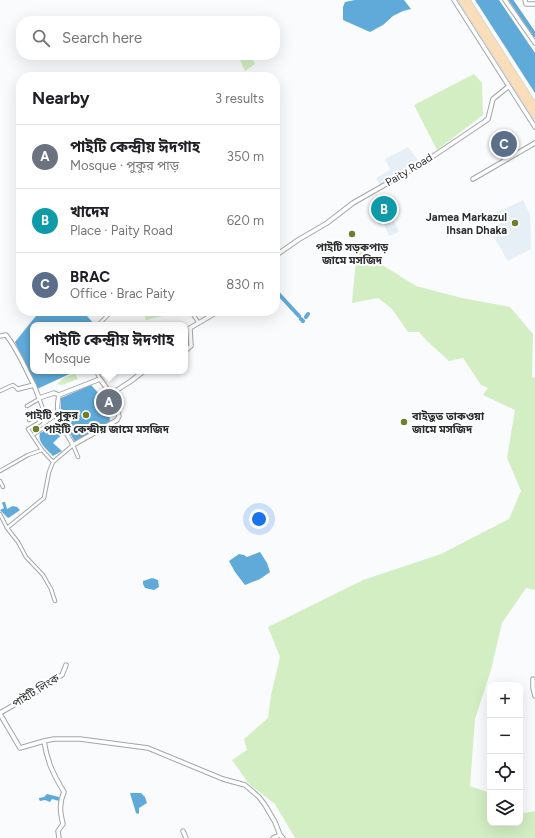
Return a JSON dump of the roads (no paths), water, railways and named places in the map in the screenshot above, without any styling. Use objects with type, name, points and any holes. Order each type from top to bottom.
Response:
[{"type":"main road","points":[[461,0],[535,116]]},
{"type":"main road","points":[[467,0],[535,107]]},
{"type":"street","points":[[454,0],[535,127]]},
{"type":"street","points":[[505,0],[534,38],[535,43]]},
{"type":"street","points":[[525,0],[526,4],[535,4]]},
{"type":"street","name":"Paity Road","points":[[280,252],[292,243],[327,223],[353,203],[423,163],[484,122],[488,119],[493,99],[509,86]]},
{"type":"street","points":[[473,179],[535,143]]},
{"type":"street","points":[[194,316],[198,322]]},
{"type":"street","points":[[188,348],[191,346],[190,328],[209,316]]},
{"type":"street","points":[[0,336],[6,335],[17,352],[34,385],[44,412],[29,420]]},
{"type":"street","points":[[7,528],[44,498],[53,462],[73,445],[118,420],[120,416],[111,394],[98,374]]},
{"type":"street","points":[[111,394],[140,374]]},
{"type":"street","points":[[26,406],[39,398],[54,393],[59,395],[100,379]]},
{"type":"street","points":[[0,391],[13,385],[18,389],[34,385]]},
{"type":"street","points":[[59,395],[57,403],[58,418],[78,457]]},
{"type":"street","points":[[36,416],[40,422],[28,429],[42,450],[53,462]]},
{"type":"street","points":[[33,435],[58,418]]},
{"type":"street","points":[[0,471],[28,455],[42,450]]},
{"type":"street","points":[[0,481],[3,487]]},
{"type":"street","points":[[0,514],[7,528],[18,542],[26,557],[43,575],[51,589],[55,601]]},
{"type":"street","name":"পাইটি লিংক","points":[[0,714],[62,675],[66,665]]},
{"type":"street","points":[[533,679],[535,696]]},
{"type":"street","points":[[0,714],[20,748],[44,740],[54,739],[80,740],[148,748],[224,779],[245,785],[259,797],[265,805],[283,838]]},
{"type":"street","points":[[44,740],[46,756],[53,774],[64,792],[60,800],[63,824],[58,831],[59,838]]},
{"type":"street","points":[[183,830],[186,838]]},
{"type":"street","points":[[273,838],[280,835]]},
{"type":"water","points":[[355,0],[404,0],[411,9],[393,16],[383,25],[370,32],[343,20],[343,7],[345,2]]},
{"type":"water","points":[[475,0],[499,0],[535,53],[535,93]]},
{"type":"water","points":[[36,316],[87,316],[92,322],[31,322]]},
{"type":"water","points":[[30,323],[30,374],[70,374],[37,389],[15,342]]},
{"type":"water","name":"পাইটি পুকুর","points":[[91,385],[102,397],[107,406],[110,422],[75,442],[61,417],[61,398]]},
{"type":"water","points":[[51,428],[54,433],[64,428],[66,433],[53,443],[62,451],[53,456],[43,446],[39,437],[40,433]]},
{"type":"water","points":[[3,502],[5,502],[7,509],[13,506],[20,510],[8,518],[0,510],[4,508]]},
{"type":"water","points":[[260,552],[267,563],[270,572],[260,579],[245,585],[229,561],[239,554],[247,557]]},
{"type":"water","points":[[152,578],[158,580],[159,587],[154,590],[145,588],[143,581]]},
{"type":"water","points":[[130,793],[141,793],[145,797],[147,803],[139,808],[138,814],[136,813]]},
{"type":"water","points":[[47,794],[59,797],[59,801],[52,799],[50,802],[45,800],[40,801],[39,798],[44,797]]},
{"type":"waterway","points":[[511,0],[535,35]]},
{"type":"waterway","points":[[280,295],[299,316]]},
{"type":"place","name":"BRAC","points":[[504,144]]},
{"type":"place","name":"খাদেম","points":[[384,209]]},
{"type":"place","name":"Jamea Markazul Ihsan Dhaka","points":[[515,223]]},
{"type":"place","name":"পাইটি সড়কপাড় জামে মসজিদ","points":[[352,234]]},
{"type":"place","name":"পাইটি কেন্দ্রীয় ঈদগাহ","points":[[109,402]]},
{"type":"place","name":"পাইটি পুকুর","points":[[86,415]]},
{"type":"place","name":"বাইতুত তাকওয়া জামে মসজিদ","points":[[404,422]]},
{"type":"place","name":"পাইটি কেন্দ্রীয় জামে মসজিদ","points":[[36,429]]}]
